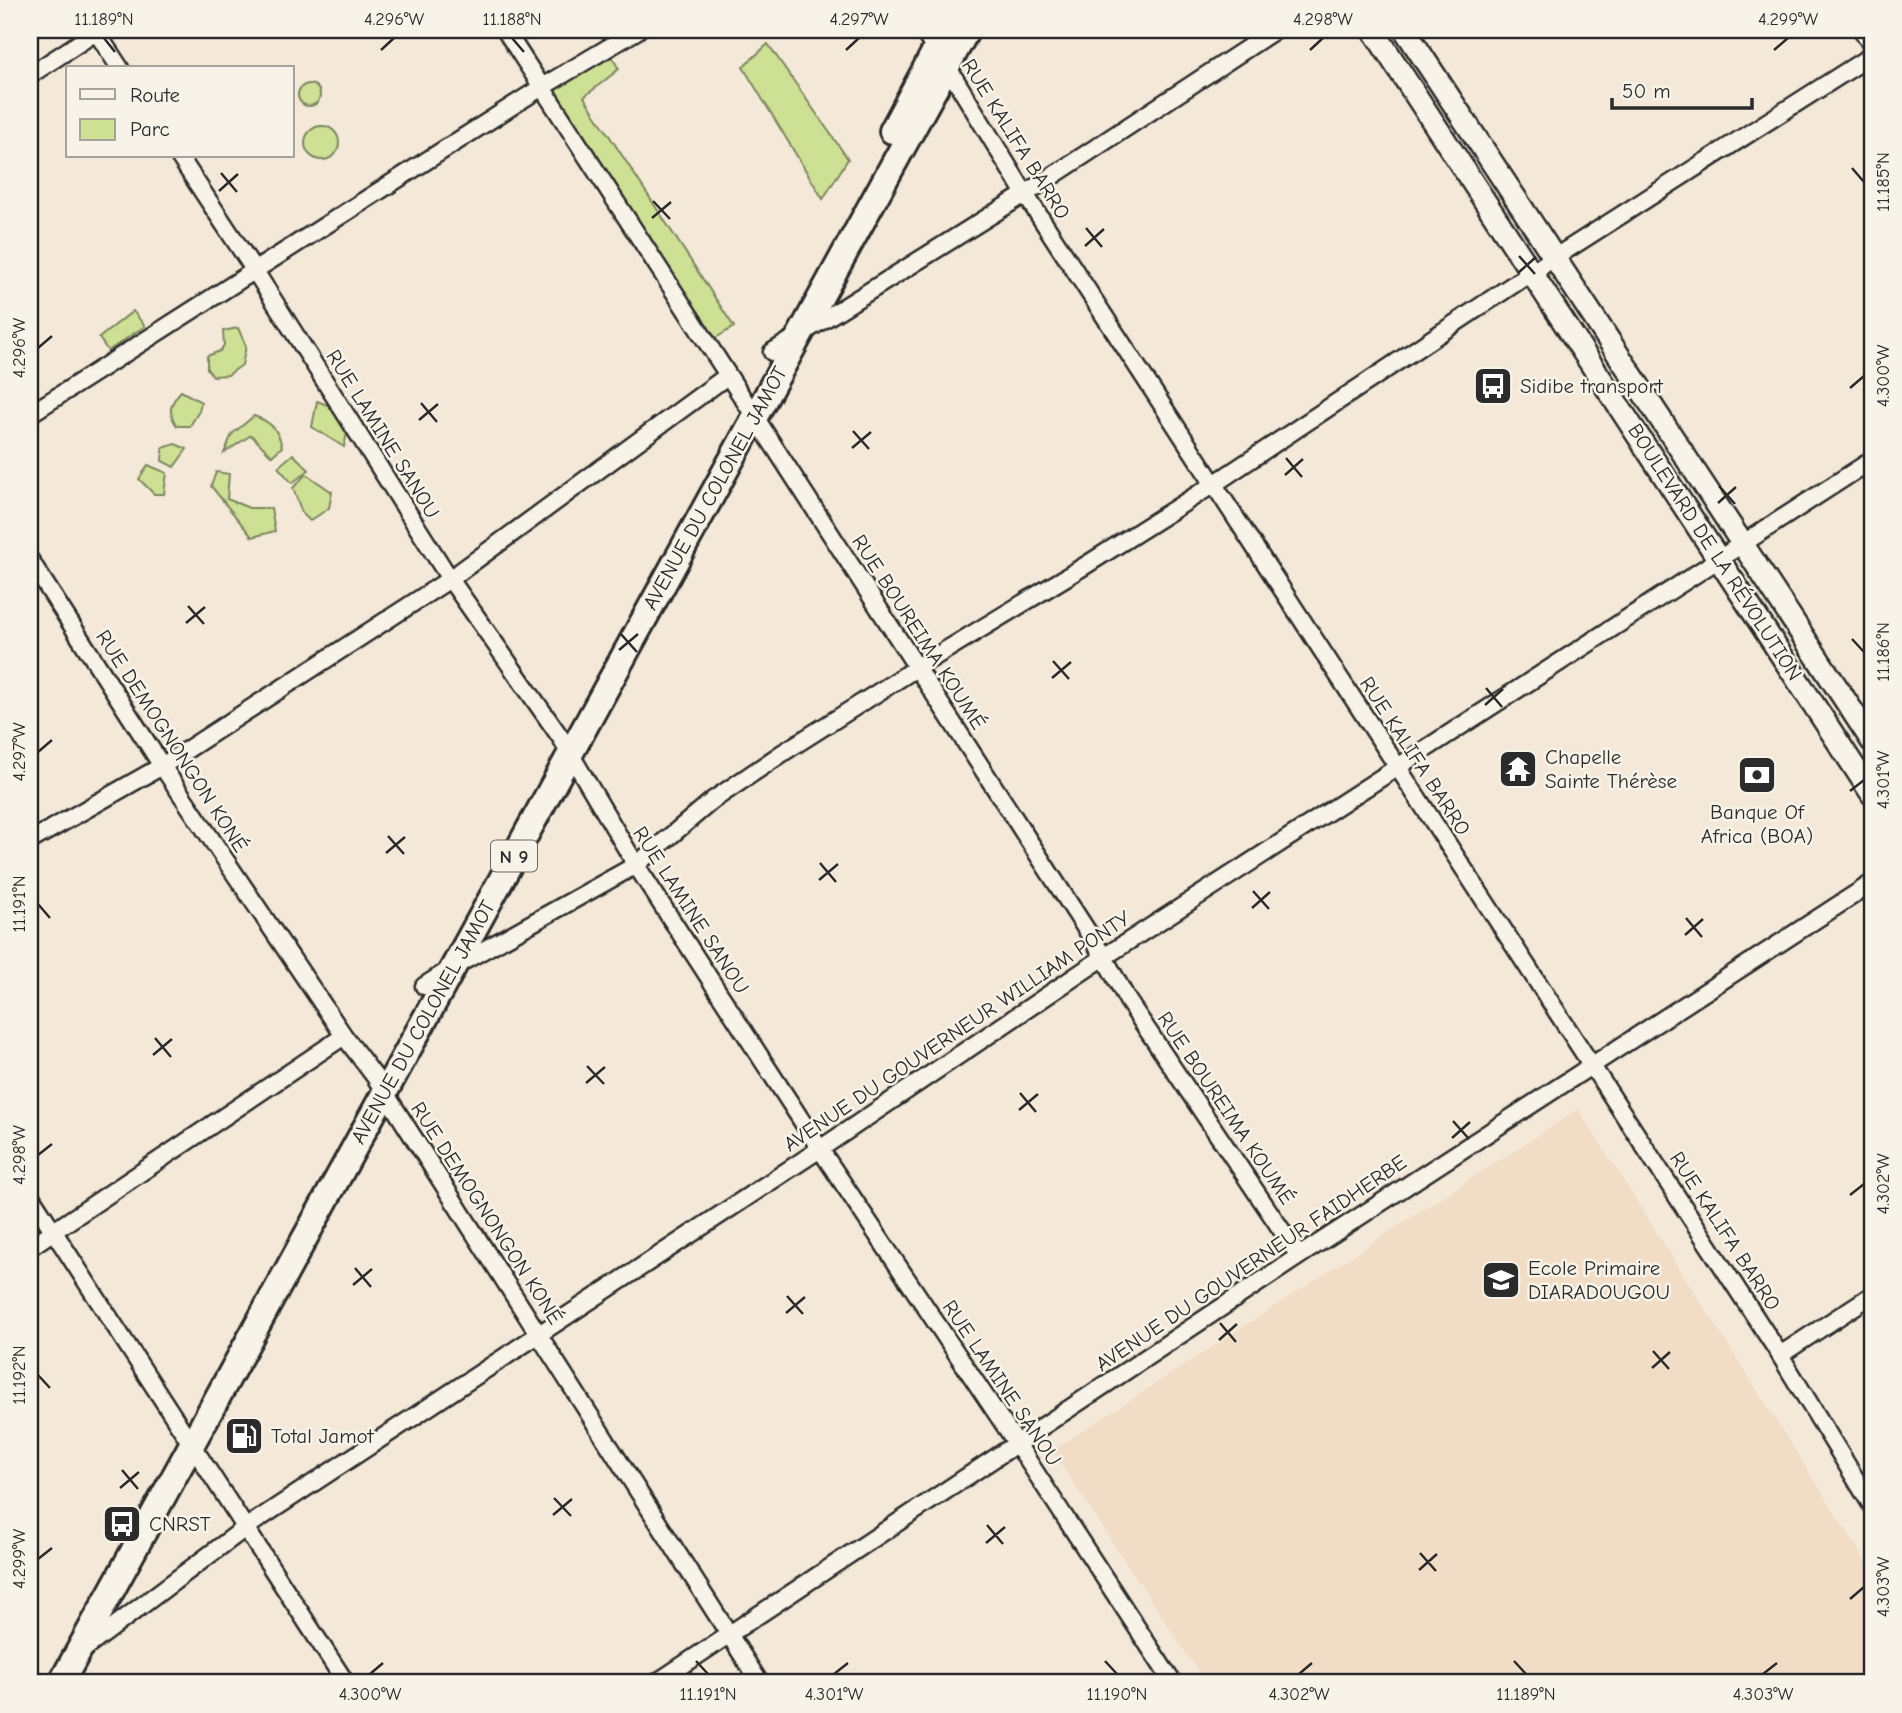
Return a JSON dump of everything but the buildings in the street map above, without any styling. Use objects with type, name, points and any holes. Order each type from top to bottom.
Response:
[{"type":"main road","name":"AVENUE DU COLONEL JAMOT","points":[[749,409],[772,352],[943,49],[967,30]]},
{"type":"main road","name":"BOULEVARD DE LA RÉVOLUTION","points":[[1373,30],[1872,794]]},
{"type":"main road","name":"BOULEVARD DE LA RÉVOLUTION","points":[[1405,30],[1872,741]]},
{"type":"main road","name":"AVENUE DU COLONEL JAMOT","points":[[380,1085],[424,986],[565,746],[749,409],[799,335],[943,49]]},
{"type":"main road","name":"AVENUE DU COLONEL JAMOT","points":[[61,1683],[187,1439],[380,1085],[455,966],[565,746]]},
{"type":"main road","name":"AVENUE DU COLONEL JAMOT","points":[[43,1683],[187,1439]]},
{"type":"street","points":[[30,75],[97,30],[119,66]]},
{"type":"street","name":"RUE BOUREIMA KOUMÉ","points":[[505,30],[918,667],[1104,957],[1128,1001],[1299,1256]]},
{"type":"street","points":[[30,415],[542,87],[638,30]]},
{"type":"street","name":"RUE KALIFA BARRO","points":[[922,30],[943,49],[1025,194],[1780,1355],[1872,1506]]},
{"type":"street","points":[[772,352],[1025,194],[1275,30]]},
{"type":"street","points":[[1862,30],[1872,46]]},
{"type":"street","points":[[424,986],[636,865],[713,800],[918,667],[1214,484],[1555,257],[1872,55]]},
{"type":"street","name":"RUE LAMINE SANOU","points":[[179,158],[255,271],[450,579],[565,746],[636,865],[820,1149],[1017,1444],[1172,1683]]},
{"type":"street","points":[[30,841],[162,766],[450,579],[727,376]]},
{"type":"street","name":"AVENUE DU GOUVERNEUR WILLIAM PONTY","points":[[77,1655],[245,1528],[820,1149],[1104,957],[1872,460]]},
{"type":"street","name":"RUE DEMOGNONGON KONÉ","points":[[30,560],[162,766],[380,1085],[760,1683]]},
{"type":"street","name":"AVENUE DU GOUVERNEUR FAIDHERBE","points":[[656,1683],[1299,1256],[1872,883]]},
{"type":"street","points":[[30,1247],[344,1036]]},
{"type":"street","points":[[30,1195],[346,1683]]},
{"type":"street","points":[[1780,1355],[1872,1295]]},
{"type":"shaded area","name":"Ecole Primaire DIARADOUGOU","points":[[1578,1109],[1872,1571],[1872,1668],[1849,1683],[1206,1683],[1052,1451]]},
{"type":"green space","points":[[768,44],[848,159],[823,199],[743,67]]},
{"type":"green space","points":[[609,52],[619,69],[584,97],[734,327],[709,342],[548,87]]},
{"type":"green space","points":[[309,84],[317,87],[320,95],[317,103],[309,106],[301,103],[298,95],[301,87]]},
{"type":"green space","points":[[322,126],[334,131],[339,143],[334,155],[322,160],[310,155],[305,143],[310,131]]},
{"type":"green space","points":[[133,311],[145,326],[108,351],[99,338]]},
{"type":"green space","points":[[238,328],[246,346],[242,365],[228,375],[213,376],[207,369],[207,356],[220,351],[224,345],[223,331]]},
{"type":"green space","points":[[181,391],[201,402],[190,426],[177,426],[172,416],[172,404]]},
{"type":"green space","points":[[317,401],[351,414],[344,447],[312,427]]},
{"type":"green space","points":[[254,416],[273,427],[282,447],[272,456],[251,435],[224,453],[232,434]]},
{"type":"green space","points":[[175,444],[187,449],[174,467],[162,461],[163,448]]},
{"type":"green space","points":[[293,454],[309,470],[292,483],[278,467]]},
{"type":"green space","points":[[148,465],[167,473],[164,494],[154,494],[139,479]]},
{"type":"green space","points":[[216,472],[229,474],[227,499],[249,508],[271,508],[275,531],[252,537],[211,486]]},
{"type":"green space","points":[[306,474],[332,492],[329,508],[310,521],[302,513],[293,488]]},
{"type":"place","name":"Sidibe transport","points":[[1493,386]]},
{"type":"place","name":"Chapelle Sainte Thérèse","points":[[1518,769]]},
{"type":"place","name":"Banque Of Africa (BOA)","points":[[1757,775]]},
{"type":"place","name":"Ecole Primaire DIARADOUGOU","points":[[1501,1280]]},
{"type":"place","name":"Total Jamot","points":[[244,1436]]},
{"type":"place","name":"CNRST","points":[[122,1524]]}]
